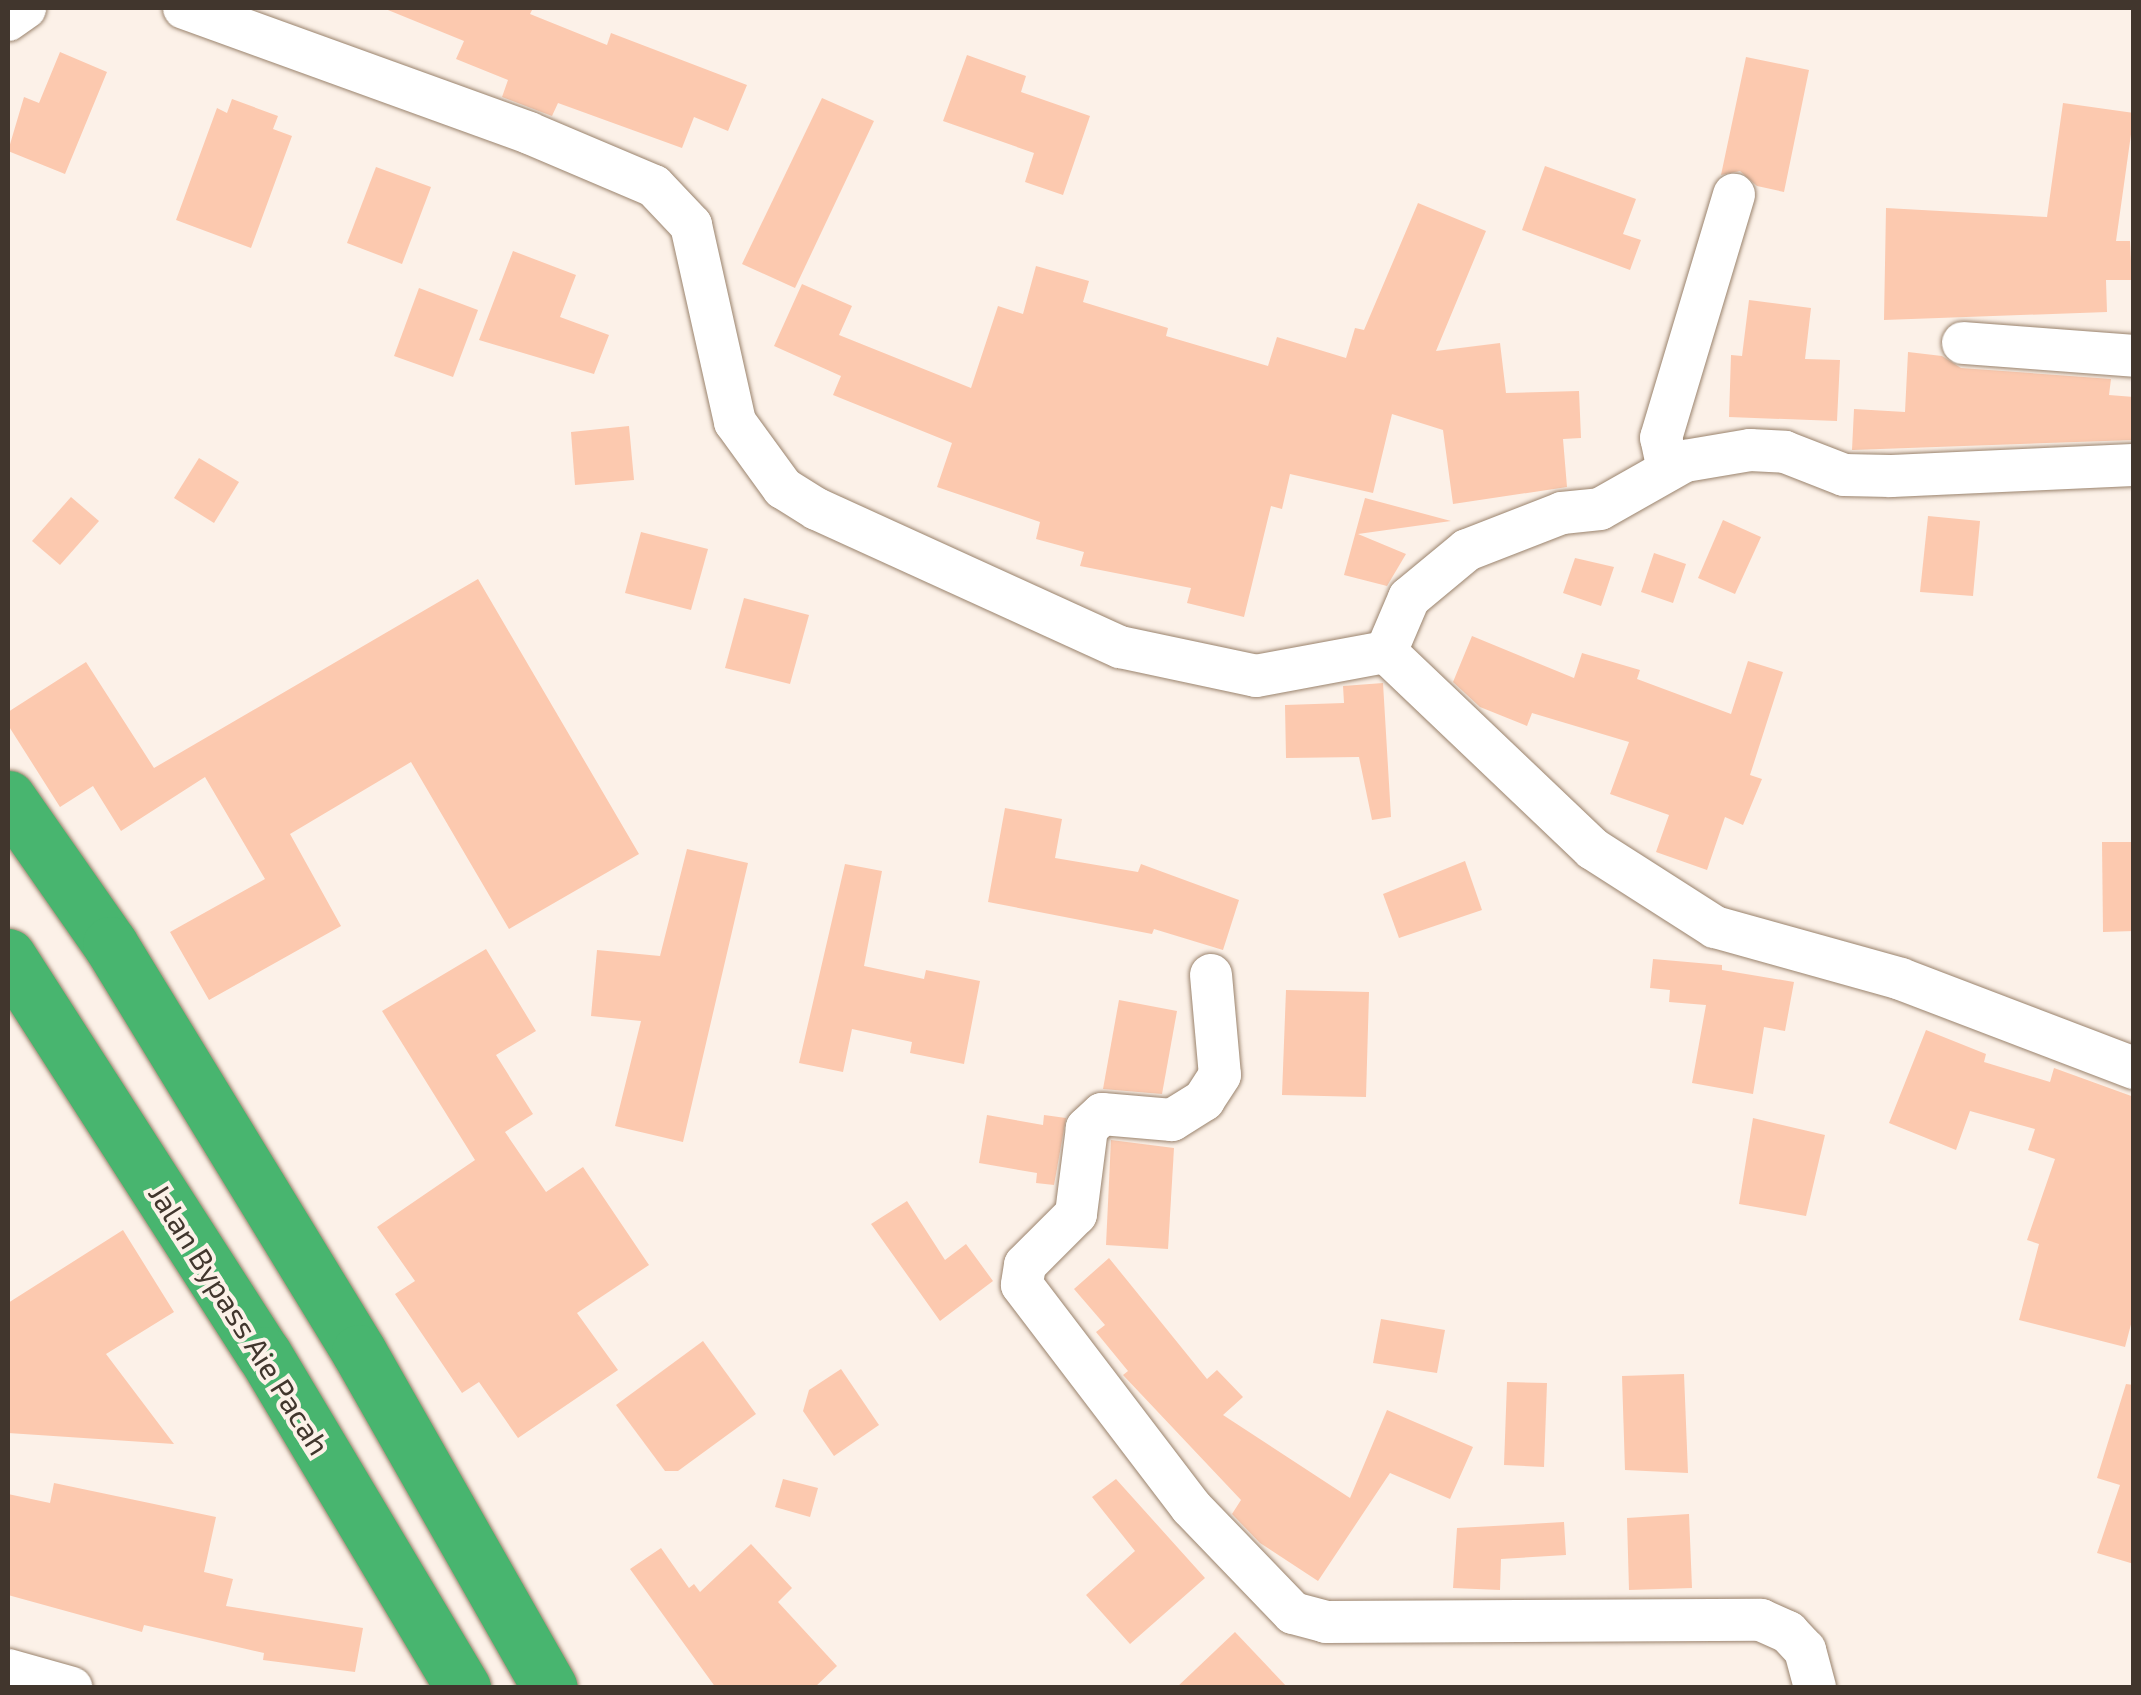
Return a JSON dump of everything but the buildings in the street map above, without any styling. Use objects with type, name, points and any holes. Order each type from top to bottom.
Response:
[{"type":"highway","points":[[8,798],[110,944],[349,1335],[550,1688]]},
{"type":"highway","name":"Jalan Bypass Aie Pacah","points":[[12,978],[400,1573],[464,1688]]},
{"type":"street","points":[[8,20],[26,8]]},
{"type":"street","points":[[184,8],[529,133],[654,186],[691,224],[735,422],[783,488],[817,509],[1120,647],[1256,676],[1386,652]]},
{"type":"street","points":[[1668,470],[1661,438],[1734,195]]},
{"type":"street","points":[[1963,343],[2134,356]]},
{"type":"street","points":[[1386,652],[1409,598],[1467,550],[1562,513],[1600,509],[1668,470],[1750,450],[1786,452],[1844,475],[2134,465]]},
{"type":"street","points":[[1386,652],[1593,848],[1715,927],[1900,979],[2134,1068]]},
{"type":"street","points":[[1211,974],[1220,1075],[1204,1100],[1172,1120],[1102,1114],[1086,1128],[1076,1214],[1025,1265],[1022,1285],[1191,1507],[1294,1613],[1326,1622],[1761,1620],[1788,1632],[1805,1650],[1815,1688]]},
{"type":"street","points":[[8,1670],[72,1688]]}]
